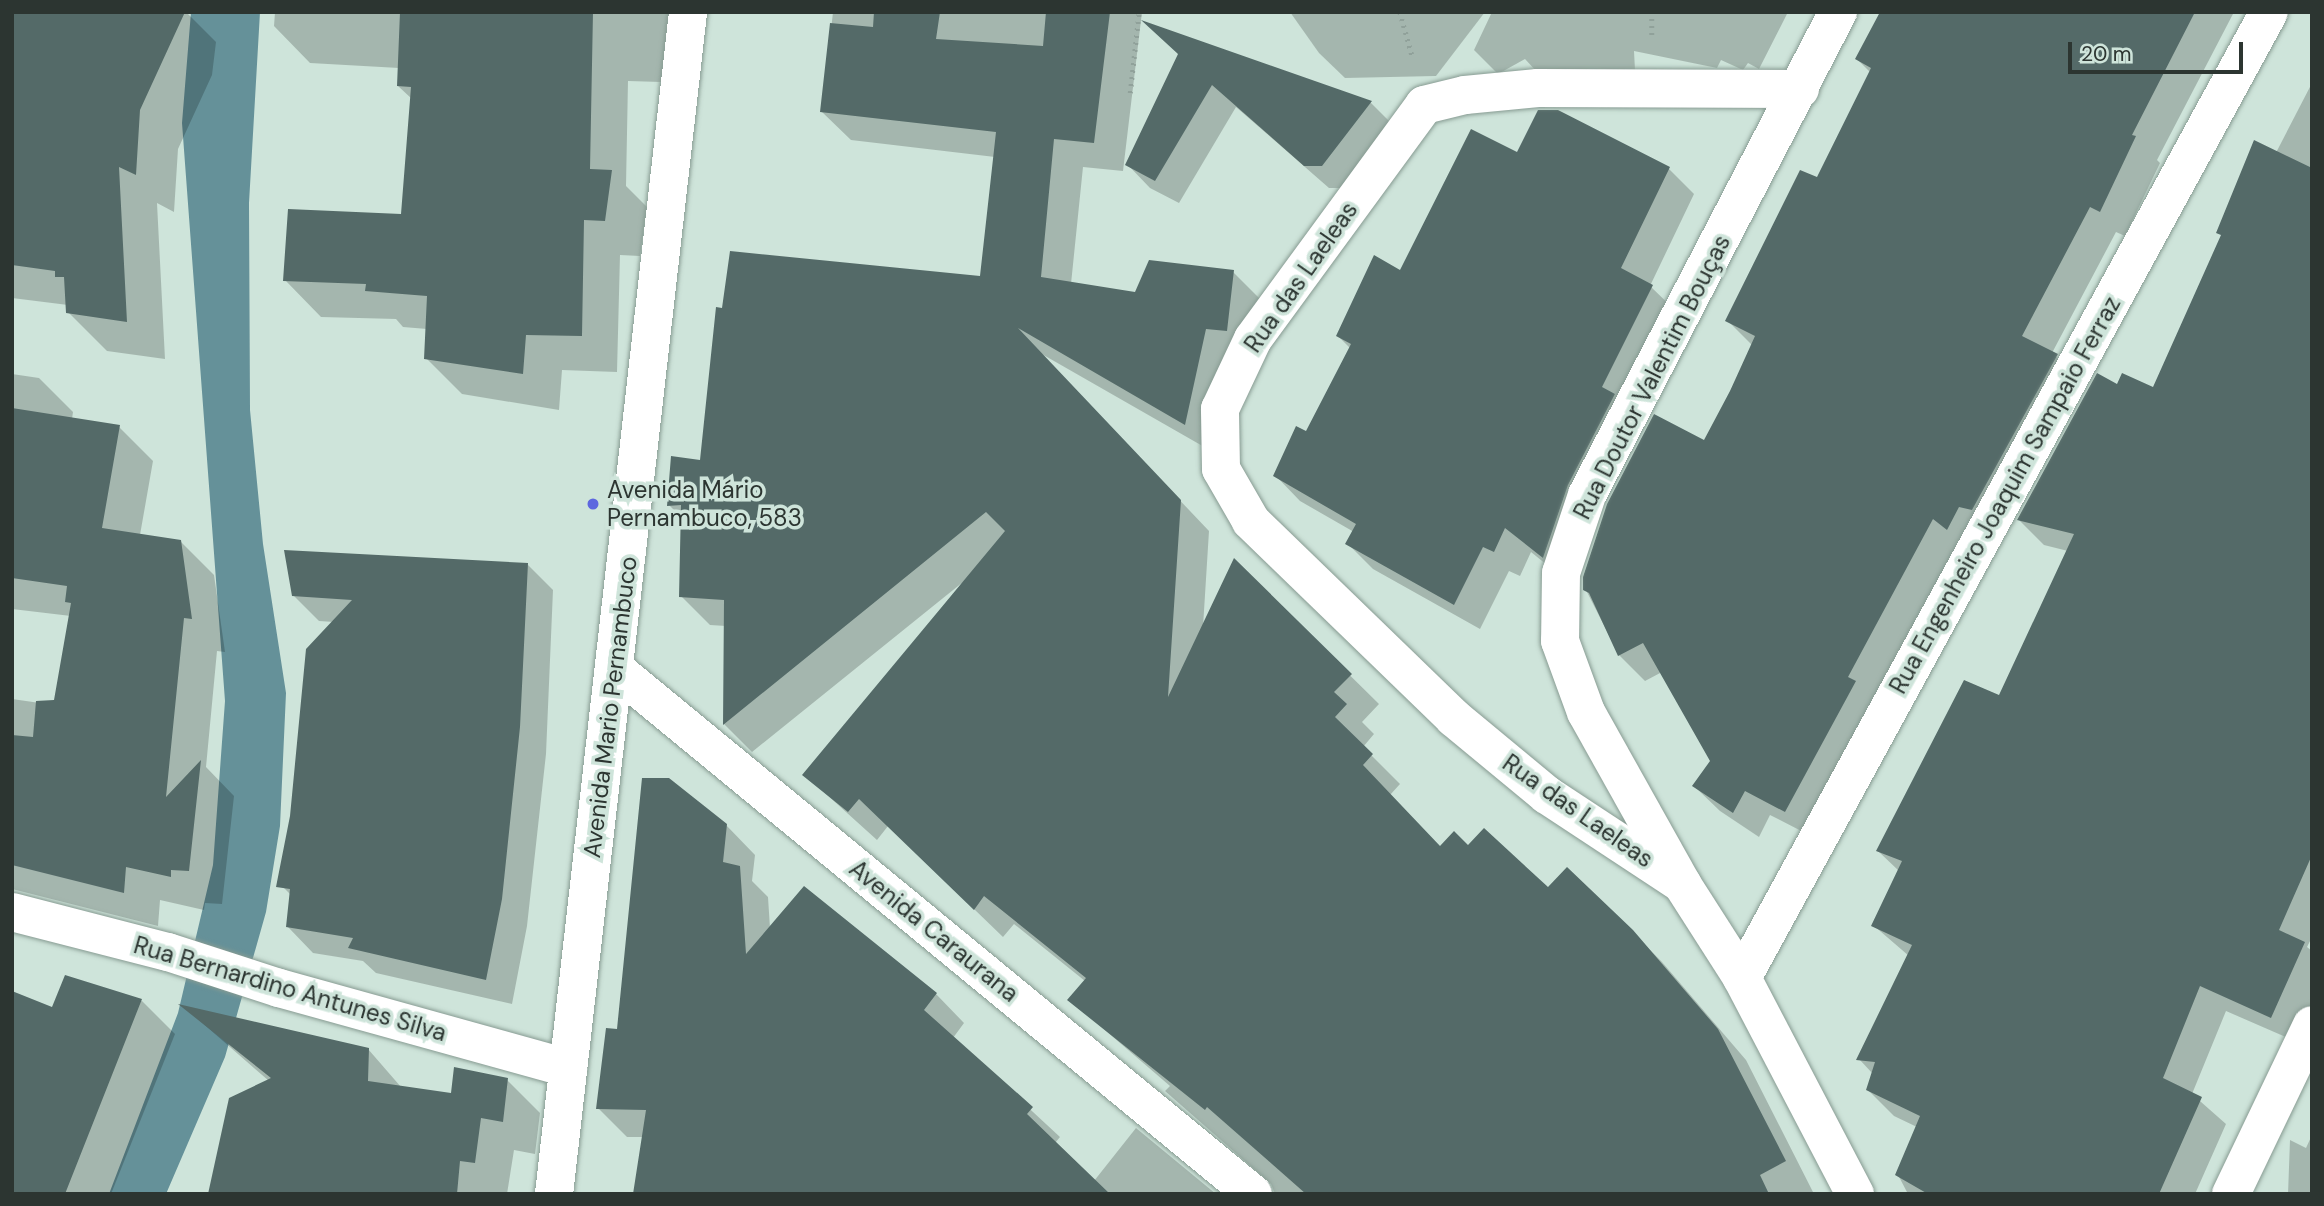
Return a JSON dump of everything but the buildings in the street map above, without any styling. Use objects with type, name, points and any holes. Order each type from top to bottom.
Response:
[{"type":"street","name":"Avenida Mario Pernambuco","points":[[554,1194],[688,12]]},
{"type":"street","name":"Rua Doutor Valentim Bouças","points":[[1838,12],[1587,495],[1561,573],[1560,641],[1586,712],[1682,884],[1742,978],[1855,1194]]},
{"type":"street","name":"Rua Engenheiro Joaquim Sampaio Ferraz","points":[[1742,978],[2269,12]]},
{"type":"street","name":"Rua das Laeleas","points":[[1682,884],[1547,795],[1454,718],[1251,521],[1221,469],[1220,409],[1253,339],[1424,105],[1465,95],[1538,88],[1800,89]]},
{"type":"street","name":"Avenida Caraurana","points":[[615,669],[1253,1194]]},
{"type":"street","name":"Rua Bernardino Antunes Silva","points":[[12,912],[168,952],[279,988],[568,1068]]},
{"type":"street","points":[[2231,1194],[2312,1025]]},
{"type":"path","points":[[1130,93],[1139,12]]},
{"type":"water","points":[[191,12],[260,12],[249,203],[250,410],[263,544],[286,693],[280,826],[266,912],[225,1057],[166,1194],[109,1194],[178,1013],[213,865],[225,701],[182,123]]},
{"type":"place","name":"Avenida Mário Pernambuco, 583","points":[[593,504]]}]
